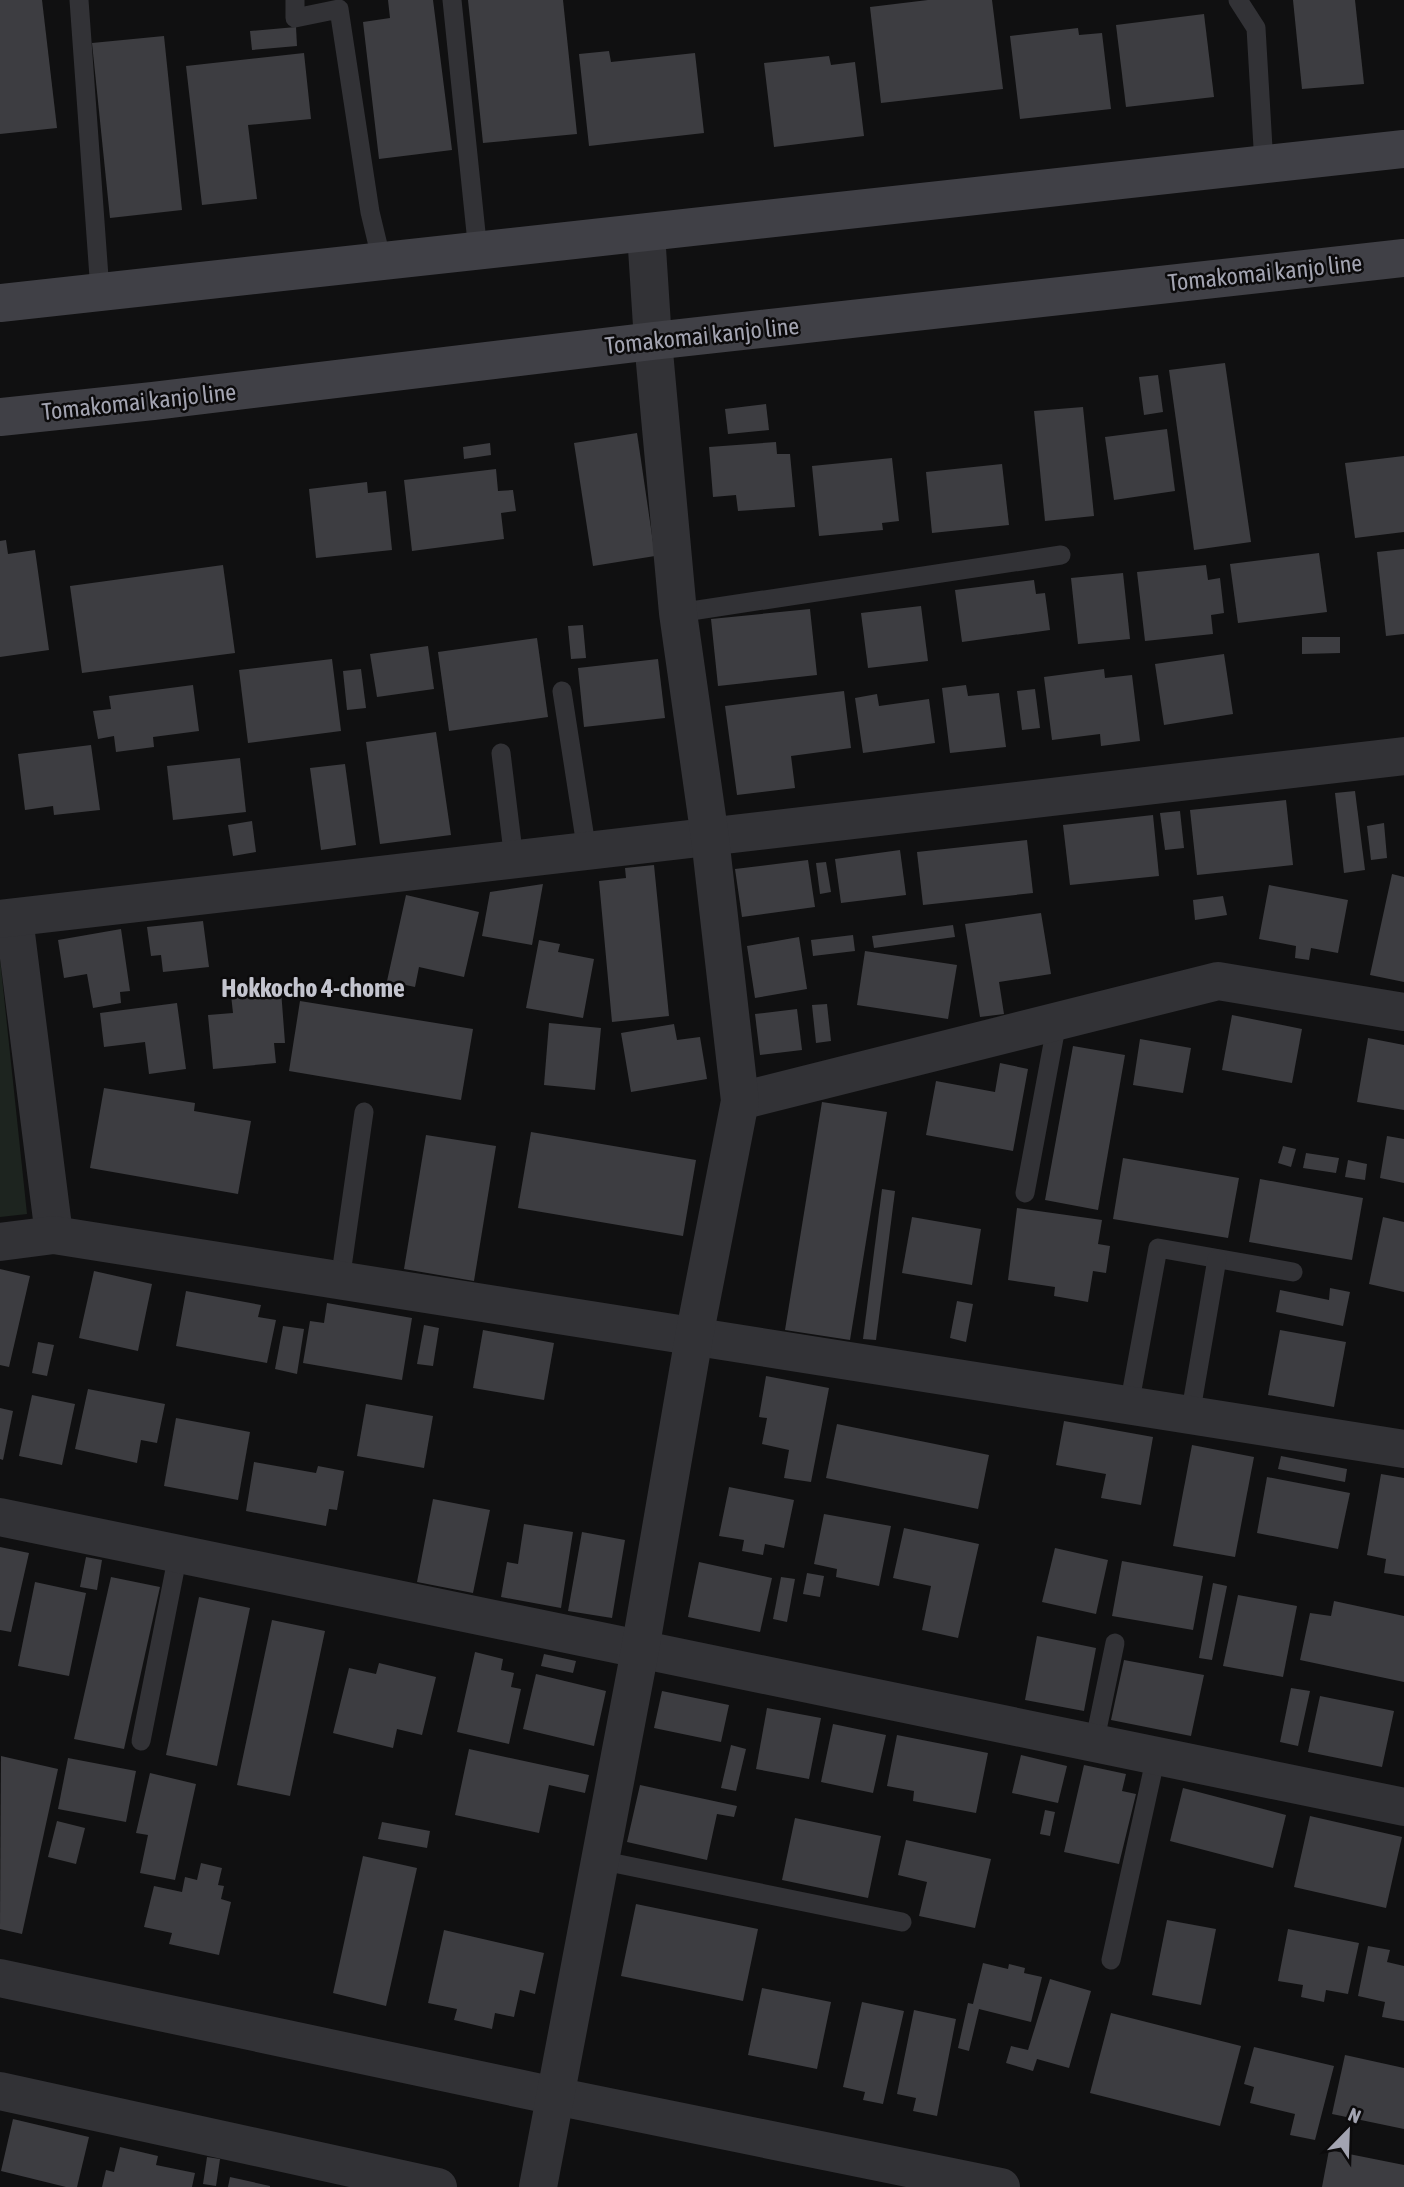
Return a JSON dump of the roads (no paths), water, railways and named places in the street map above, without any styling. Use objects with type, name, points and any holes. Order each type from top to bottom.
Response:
[{"type":"main road","points":[[0,303],[1404,149]]},
{"type":"main road","name":"Tomakomai kanjo line","points":[[0,417],[1404,258]]},
{"type":"street","points":[[538,2187],[740,1101],[710,838],[678,613],[646,233]]},
{"type":"street","points":[[54,1235],[7,918],[1404,756]]},
{"type":"street","points":[[740,1101],[1218,981],[1404,1012]]},
{"type":"street","points":[[0,1242],[54,1235],[1404,1449]]},
{"type":"street","points":[[0,1517],[1404,1807]]},
{"type":"street","points":[[0,1978],[1001,2187]]},
{"type":"street","points":[[0,2091],[438,2187]]},
{"type":"lane","points":[[79,0],[100,291]]},
{"type":"lane","points":[[295,0],[295,18],[339,9],[370,212],[382,262]]},
{"type":"lane","points":[[452,0],[478,252]]},
{"type":"lane","points":[[1238,0],[1256,29],[1264,165]]},
{"type":"lane","points":[[678,613],[1061,555]]},
{"type":"lane","points":[[562,691],[587,852]]},
{"type":"lane","points":[[501,753],[514,860]]},
{"type":"lane","points":[[1025,1193],[1057,1022]]},
{"type":"lane","points":[[340,1281],[364,1112]]},
{"type":"lane","points":[[1129,1406],[1158,1248],[1293,1272]]},
{"type":"lane","points":[[1190,1416],[1217,1259]]},
{"type":"lane","points":[[141,1741],[178,1554]]},
{"type":"lane","points":[[1094,1744],[1115,1643]]},
{"type":"lane","points":[[1111,1960],[1156,1756]]},
{"type":"lane","points":[[599,1860],[902,1922]]},
{"type":"district","name":"Hokkocho 4-chome","points":[[313,988]]}]
